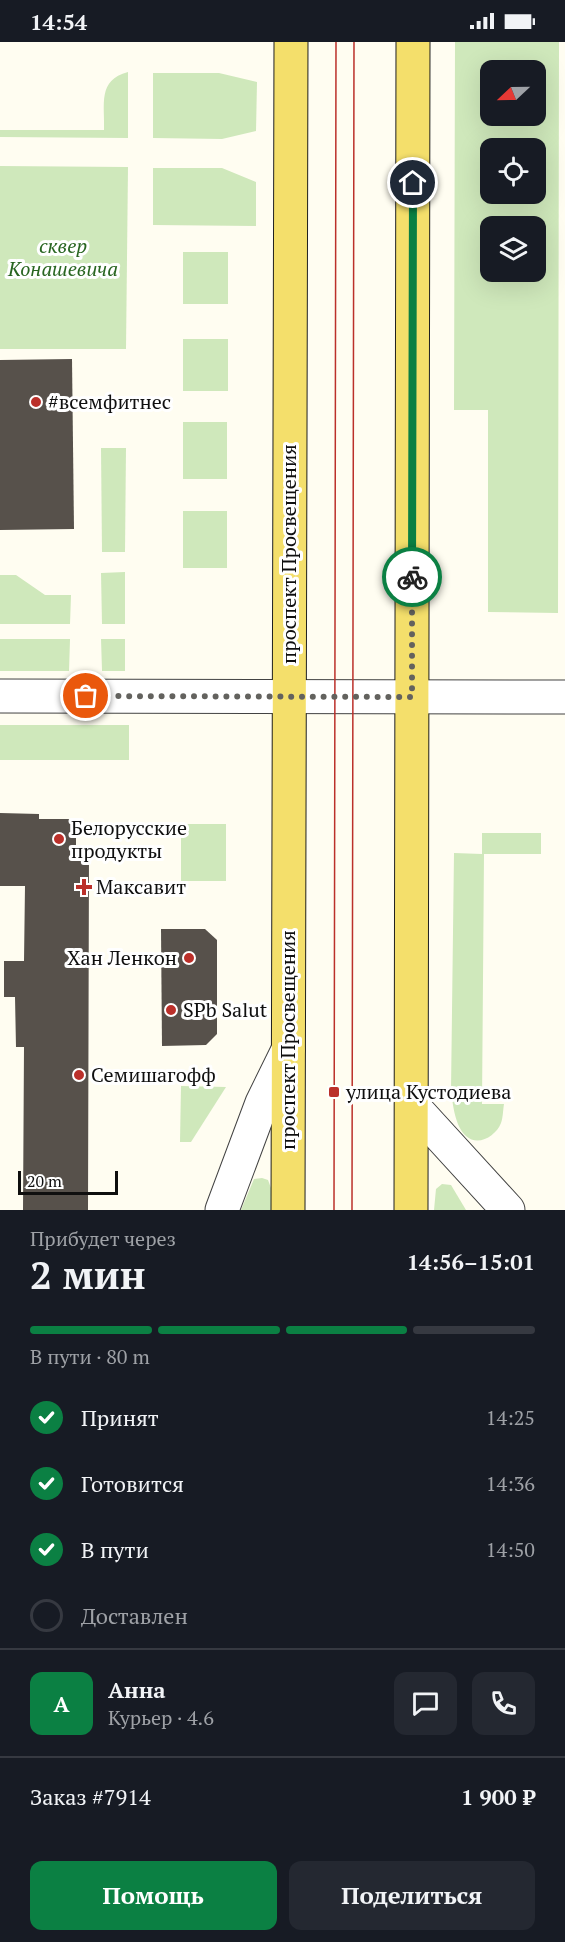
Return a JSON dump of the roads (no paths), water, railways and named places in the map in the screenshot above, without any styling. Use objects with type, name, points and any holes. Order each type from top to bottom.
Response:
[{"type":"main road","name":"проспект Просвещения","points":[[288,1210],[291,42]]},
{"type":"main road","points":[[411,1210],[414,42]]},
{"type":"street","points":[[0,696],[565,697]]},
{"type":"street","points":[[222,1210],[262,1103],[288,1050]]},
{"type":"street","points":[[412,1105],[508,1210]]},
{"type":"tram line","points":[[334,1210],[336,42]]},
{"type":"tram line","points":[[352,1210],[354,42]]},
{"type":"place","name":"#всемфитнес","points":[[36,402]]},
{"type":"place","name":"Белорусские продукты","points":[[59,839]]},
{"type":"place","name":"Максавит","points":[[84,887]]},
{"type":"place","name":"Хан Ленкон","points":[[189,958]]},
{"type":"place","name":"SPb Salut","points":[[171,1010]]},
{"type":"place","name":"Семишагофф","points":[[79,1075]]},
{"type":"place","name":"улица Кустодиева","points":[[334,1092]]},
{"type":"park label","name":"сквер Конашевича","points":[[63,258]]}]
